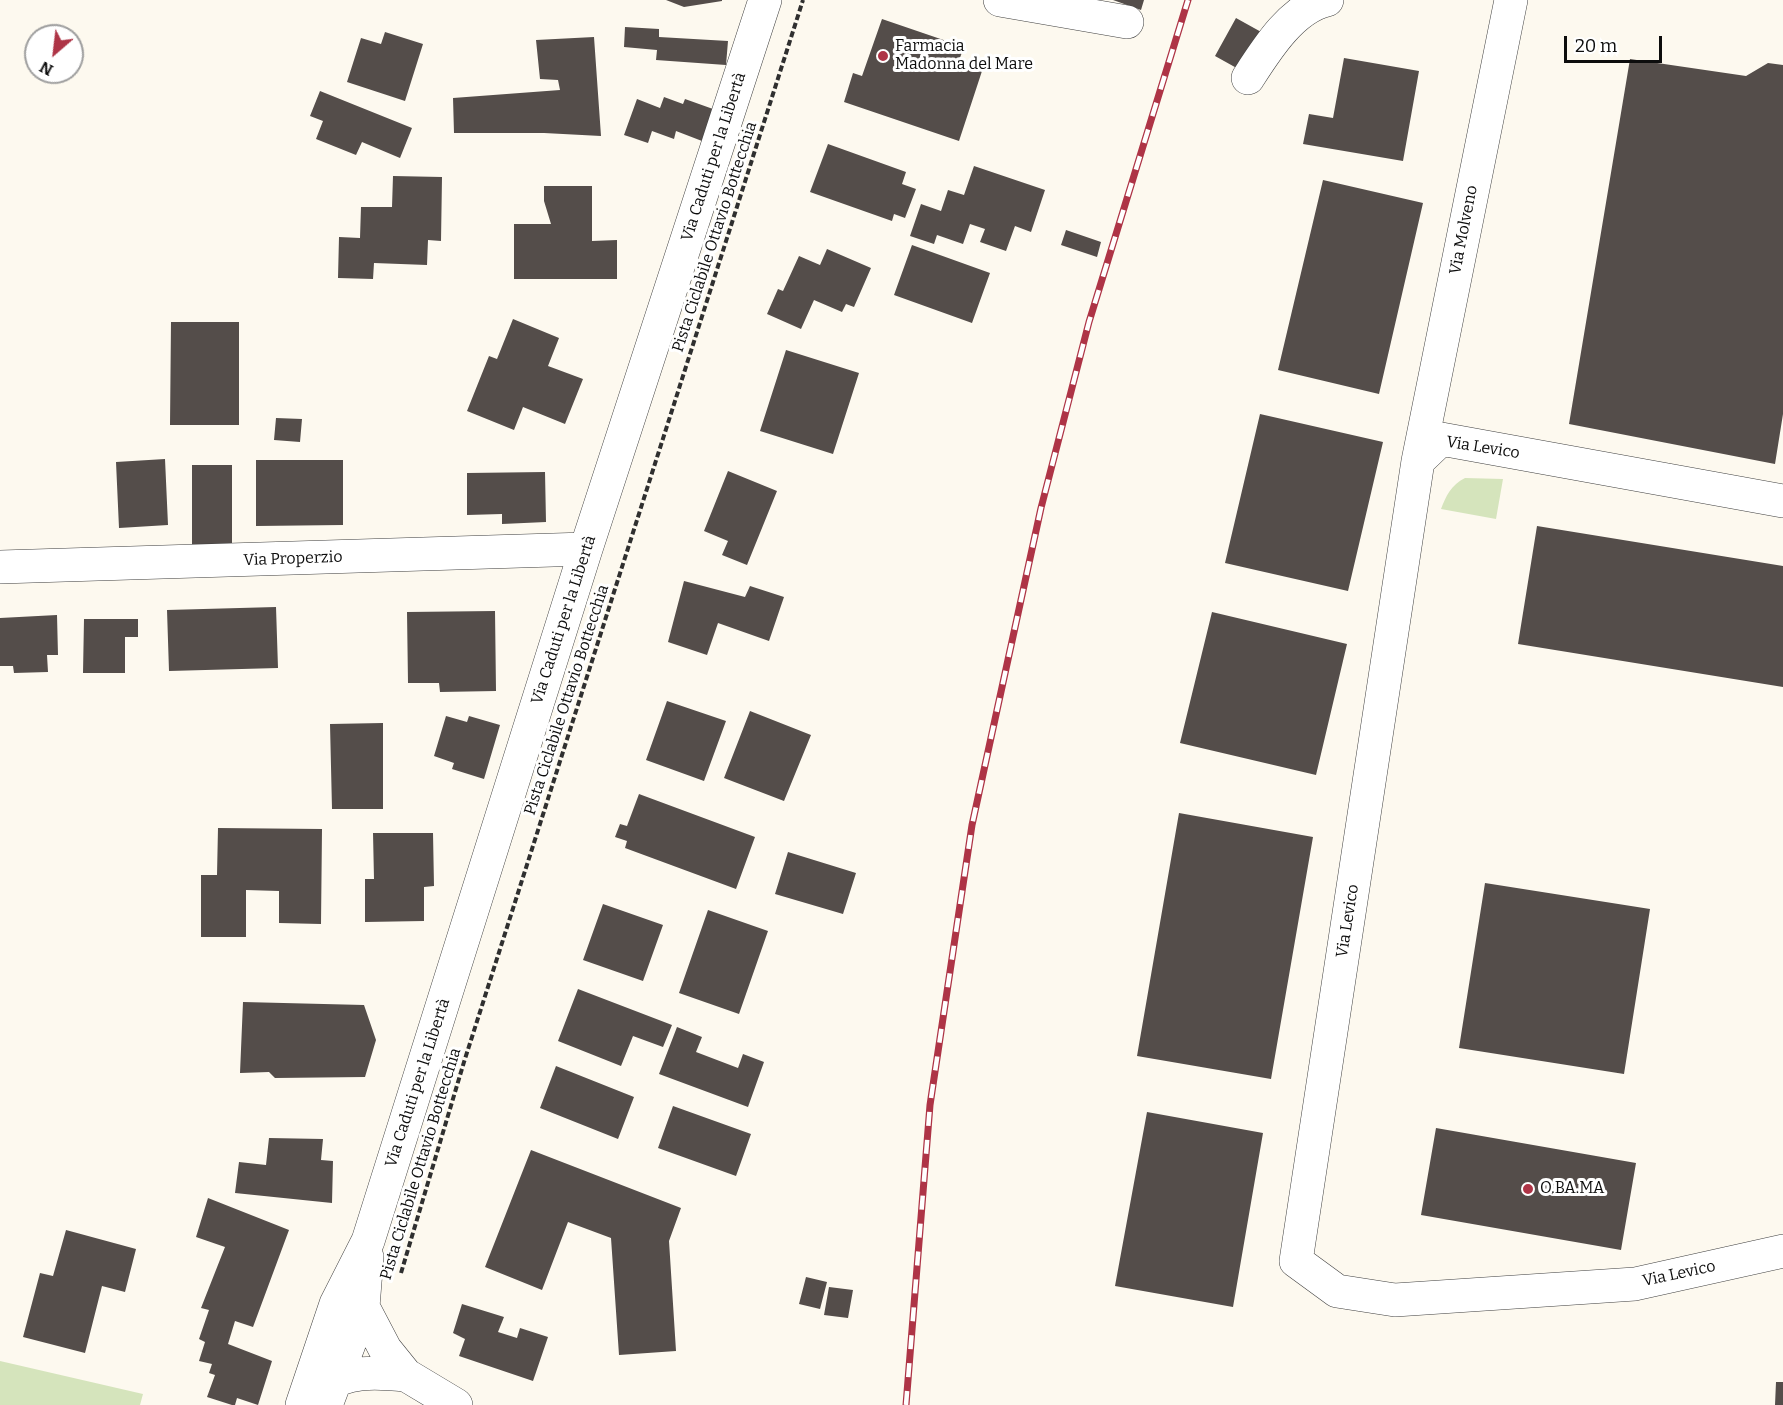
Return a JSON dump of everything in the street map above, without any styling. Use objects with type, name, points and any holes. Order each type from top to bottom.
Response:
[{"type":"street","name":"Via Caduti per la Libertà","points":[[302,1405],[336,1304],[368,1241],[586,549],[765,0]]},
{"type":"street","points":[[1000,0],[1127,22]]},
{"type":"street","points":[[1248,78],[1274,38],[1317,2],[1326,0]]},
{"type":"street","name":"Via Molveno","points":[[1418,461],[1511,0]]},
{"type":"street","name":"Via Levico","points":[[1783,501],[1441,440],[1418,461],[1296,1261],[1337,1292],[1395,1300],[1635,1284],[1783,1251]]},
{"type":"street","name":"Via Properzio","points":[[0,567],[586,549]]},
{"type":"street","name":"Via Caduti per la Libertà","points":[[331,1392],[363,1307],[368,1241]]},
{"type":"street","points":[[363,1307],[385,1349],[406,1374],[456,1405]]},
{"type":"street","points":[[302,1405],[375,1371],[406,1374]]},
{"type":"path","name":"Pista Ciclabile Ottavio Bottecchia","points":[[400,1277],[464,1062],[803,0]]},
{"type":"green space","points":[[1465,478],[1503,479],[1496,519],[1441,509],[1450,491]]},
{"type":"green space","points":[[0,1361],[143,1394],[140,1405],[0,1405]]},
{"type":"building","points":[[666,0],[722,0],[722,1],[684,7]]},
{"type":"building","points":[[1113,0],[1144,0],[1141,10]]},
{"type":"building","points":[[1236,18],[1263,33],[1242,71],[1215,56]]},
{"type":"building","points":[[882,19],[964,47],[958,63],[982,71],[959,141],[844,102],[853,73],[862,76]]},
{"type":"building","points":[[625,27],[659,29],[659,37],[728,41],[726,65],[656,60],[657,50],[624,47]]},
{"type":"building","points":[[385,32],[423,44],[405,101],[347,82],[361,38],[381,44]]},
{"type":"building","points":[[594,37],[601,136],[544,133],[454,133],[453,98],[560,90],[558,80],[540,79],[536,40]]},
{"type":"building","points":[[1344,58],[1419,71],[1403,161],[1303,144],[1309,114],[1333,118]]},
{"type":"building","points":[[1630,59],[1746,76],[1768,63],[1783,65],[1783,414],[1775,464],[1569,424]]},
{"type":"building","points":[[320,91],[412,128],[400,158],[362,142],[356,155],[316,139],[323,121],[310,116]]},
{"type":"building","points":[[664,97],[683,104],[685,99],[713,109],[702,141],[676,131],[674,139],[652,131],[648,143],[624,135],[637,99],[660,108]]},
{"type":"building","points":[[828,144],[906,172],[902,184],[916,189],[905,218],[894,214],[892,221],[810,192]]},
{"type":"building","points":[[974,166],[1045,190],[1031,232],[1015,226],[1006,251],[980,242],[985,229],[970,224],[963,244],[937,235],[934,244],[910,236],[921,204],[941,211],[948,190],[964,195]]},
{"type":"building","points":[[393,176],[442,177],[441,241],[428,240],[427,265],[374,263],[373,279],[338,278],[339,237],[360,238],[361,207],[392,207]]},
{"type":"building","points":[[1323,180],[1423,203],[1379,394],[1278,370]]},
{"type":"building","points":[[544,186],[592,186],[592,241],[617,240],[617,279],[514,279],[514,224],[551,224],[544,201]]},
{"type":"building","points":[[1066,230],[1101,242],[1097,257],[1061,245]]},
{"type":"building","points":[[912,245],[990,273],[972,323],[894,295]]},
{"type":"building","points":[[827,249],[871,268],[854,307],[846,304],[842,312],[814,300],[801,329],[767,314],[778,289],[783,291],[799,256],[820,265]]},
{"type":"building","points":[[513,319],[559,338],[548,366],[583,379],[565,424],[523,407],[514,430],[467,411],[489,356],[497,359]]},
{"type":"building","points":[[171,322],[239,322],[239,425],[170,425]]},
{"type":"building","points":[[786,350],[859,373],[833,454],[760,431]]},
{"type":"building","points":[[1260,414],[1383,442],[1348,591],[1225,563]]},
{"type":"building","points":[[276,418],[302,419],[300,442],[274,440]]},
{"type":"building","points":[[165,459],[168,525],[119,528],[116,462]]},
{"type":"building","points":[[256,460],[343,460],[343,525],[256,526]]},
{"type":"building","points":[[192,465],[232,465],[232,561],[192,561]]},
{"type":"building","points":[[728,471],[777,491],[747,565],[722,555],[728,541],[704,531]]},
{"type":"building","points":[[545,472],[546,522],[502,524],[502,514],[467,515],[467,473]]},
{"type":"building","points":[[1537,526],[1783,566],[1783,687],[1518,644]]},
{"type":"building","points":[[684,581],[745,597],[750,586],[784,597],[769,641],[718,623],[707,655],[668,642]]},
{"type":"building","points":[[276,607],[278,668],[169,671],[167,610]]},
{"type":"building","points":[[495,611],[496,691],[440,692],[439,683],[408,683],[407,612]]},
{"type":"building","points":[[1212,612],[1347,644],[1316,775],[1180,743]]},
{"type":"building","points":[[57,615],[58,655],[47,655],[48,672],[14,673],[13,666],[0,666],[0,618]]},
{"type":"building","points":[[84,619],[138,619],[138,637],[125,637],[125,673],[83,673]]},
{"type":"building","points":[[667,701],[726,721],[704,781],[646,760]]},
{"type":"building","points":[[750,711],[811,735],[784,801],[724,778]]},
{"type":"building","points":[[446,716],[467,722],[469,716],[500,725],[484,779],[452,769],[454,763],[434,756]]},
{"type":"building","points":[[383,723],[383,809],[332,809],[330,724]]},
{"type":"building","points":[[639,794],[755,837],[736,889],[625,848],[627,841],[615,837],[620,824],[627,826]]},
{"type":"building","points":[[1179,813],[1313,837],[1271,1079],[1137,1056]]},
{"type":"building","points":[[218,828],[322,829],[321,924],[279,923],[279,891],[246,890],[246,937],[201,937],[201,875],[217,875]]},
{"type":"building","points":[[373,833],[433,833],[434,886],[424,887],[424,921],[365,922],[365,879],[374,879]]},
{"type":"building","points":[[788,852],[856,873],[843,914],[775,894]]},
{"type":"building","points":[[1485,883],[1650,909],[1624,1074],[1459,1048]]},
{"type":"building","points":[[603,904],[663,925],[643,981],[583,960]]},
{"type":"building","points":[[708,910],[768,931],[739,1014],[679,993]]},
{"type":"building","points":[[578,989],[672,1025],[663,1047],[633,1036],[621,1066],[558,1041]]},
{"type":"building","points":[[243,1002],[364,1005],[376,1040],[365,1077],[275,1078],[269,1072],[240,1073]]},
{"type":"building","points":[[677,1027],[702,1037],[696,1052],[738,1068],[743,1054],[764,1062],[748,1107],[659,1074]]},
{"type":"building","points":[[556,1066],[634,1097],[618,1139],[540,1108]]},
{"type":"building","points":[[673,1106],[751,1134],[736,1176],[658,1148]]},
{"type":"building","points":[[1147,1112],[1263,1133],[1233,1307],[1115,1286]]},
{"type":"building","name":"O.BA.MA","points":[[1436,1128],[1636,1163],[1621,1250],[1421,1215]]},
{"type":"building","points":[[269,1138],[323,1139],[321,1160],[333,1161],[332,1203],[235,1193],[239,1162],[266,1165]]},
{"type":"building","points":[[531,1150],[681,1208],[669,1241],[676,1351],[619,1355],[611,1238],[568,1222],[542,1290],[485,1267]]},
{"type":"building","points":[[208,1198],[289,1230],[253,1327],[235,1321],[228,1344],[272,1361],[258,1405],[237,1398],[235,1405],[232,1405],[207,1397],[215,1375],[209,1373],[212,1364],[199,1361],[205,1342],[199,1339],[209,1310],[201,1308],[225,1247],[196,1237]]},
{"type":"building","points":[[66,1230],[136,1249],[125,1292],[102,1286],[85,1353],[23,1337],[40,1273],[53,1276]]},
{"type":"building","points":[[806,1277],[827,1282],[820,1309],[799,1304]]},
{"type":"building","points":[[829,1287],[853,1290],[848,1318],[824,1315]]},
{"type":"building","points":[[462,1304],[504,1317],[498,1332],[517,1338],[520,1328],[548,1337],[533,1381],[459,1356],[465,1339],[453,1333]]},
{"type":"building","points":[[1776,1382],[1783,1382],[1783,1405],[1775,1405]]},
{"type":"railway","points":[[906,1405],[930,1105],[972,825],[1041,508],[1089,322],[1188,0]]},
{"type":"place","name":"Farmacia Madonna del Mare","points":[[883,56]]},
{"type":"place","name":"O.BA.MA","points":[[1528,1189]]}]
